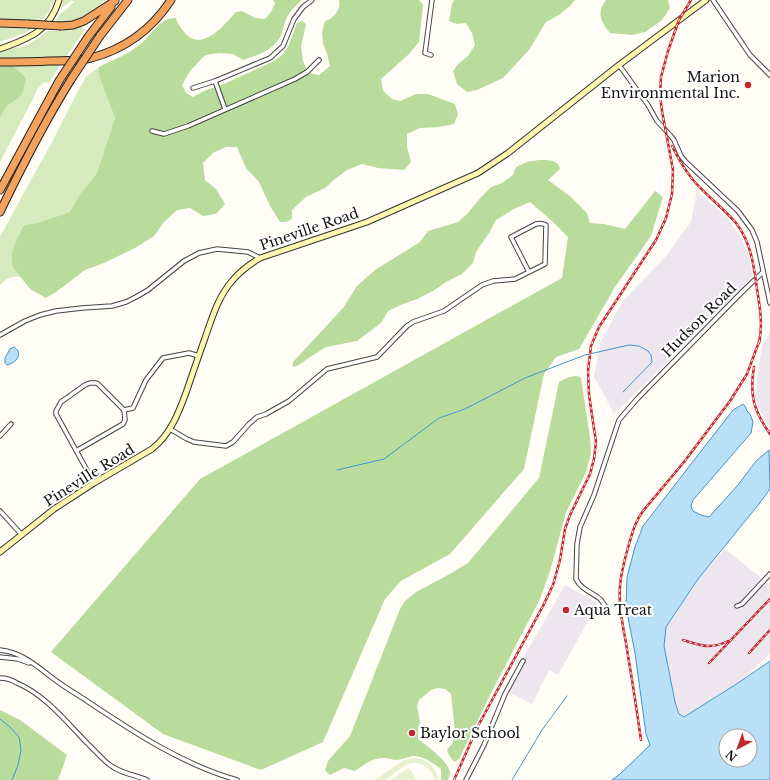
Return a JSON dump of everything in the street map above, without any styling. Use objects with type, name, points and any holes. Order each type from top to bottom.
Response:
[{"type":"highway","points":[[0,23],[61,26],[72,25],[84,21],[116,1]]},
{"type":"highway","points":[[0,190],[59,81],[88,37],[116,1]]},
{"type":"highway","points":[[0,62],[76,60],[90,58],[106,53],[123,46],[139,36],[158,18],[170,2]]},
{"type":"highway","points":[[0,212],[28,155],[57,102],[100,36],[126,3]]},
{"type":"main road","points":[[0,49],[14,44],[39,31],[49,21],[59,0]]},
{"type":"main road","name":"Pineville Road","points":[[0,552],[54,509],[94,483],[152,449],[159,443],[170,429],[180,411],[213,313],[221,297],[232,280],[249,265],[260,258],[367,222],[478,173],[508,153],[619,65],[706,0]]},
{"type":"street","points":[[193,88],[215,81],[270,58],[283,46],[294,19],[303,7],[312,0]]},
{"type":"street","points":[[431,55],[425,53],[432,0]]},
{"type":"street","points":[[713,0],[750,55],[770,75]]},
{"type":"street","points":[[152,131],[164,134],[188,126],[268,92],[307,72],[319,60]]},
{"type":"street","points":[[619,65],[648,104],[657,121],[670,136],[681,156],[738,211],[752,230],[757,242],[770,303]]},
{"type":"street","points":[[215,81],[225,109]]},
{"type":"street","points":[[170,429],[194,442],[226,446],[257,417],[266,414],[289,401],[327,369],[377,358],[407,326],[414,322],[444,311],[482,285],[493,281],[515,279],[529,272],[545,264],[546,225],[540,223],[511,237],[529,272]]},
{"type":"street","points":[[0,335],[25,321],[40,315],[56,311],[112,306],[136,298],[184,261],[199,253],[217,249],[248,252],[260,258]]},
{"type":"street","name":"Hudson Road","points":[[606,608],[600,600],[578,584],[576,579],[577,544],[580,527],[594,495],[619,420],[742,292],[764,272]]},
{"type":"street","points":[[124,410],[133,408],[146,380],[163,358],[189,354],[199,356]]},
{"type":"street","points":[[76,451],[123,424],[125,420],[124,410],[105,390],[96,383],[85,385],[61,402],[56,411],[56,414],[76,451],[94,483]]},
{"type":"street","points":[[0,436],[10,424]]},
{"type":"street","points":[[0,511],[22,535]]},
{"type":"street","points":[[737,606],[742,604],[770,574]]},
{"type":"street","points":[[0,650],[19,655],[34,664],[60,683],[164,749],[201,768],[237,780]]},
{"type":"street","points":[[0,657],[18,659],[34,664]]},
{"type":"street","points":[[466,780],[484,745],[505,694],[523,662]]},
{"type":"street","points":[[0,678],[13,681],[34,692],[53,708],[114,768],[147,780]]},
{"type":"shaded area","points":[[697,191],[728,219],[741,238],[749,255],[752,278],[626,403],[614,413],[594,377],[600,343],[623,301],[666,256],[691,222]]},
{"type":"shaded area","points":[[770,333],[770,429],[757,404],[755,396],[762,345]]},
{"type":"shaded area","points":[[725,549],[770,585],[770,654],[738,683],[684,717],[679,714],[669,673],[664,646],[666,627],[698,579]]},
{"type":"shaded area","points":[[565,585],[598,603],[558,675],[549,670],[532,704],[505,690]]},
{"type":"green space","points":[[0,0],[54,0],[49,11],[40,23],[0,20]]},
{"type":"green space","points":[[63,0],[104,0],[100,6],[89,14],[75,20],[54,24],[60,14],[74,2],[71,1],[61,9]]},
{"type":"green space","points":[[273,0],[302,0],[288,15],[280,37],[276,43],[265,51],[243,60],[233,54],[219,53],[205,55],[190,71],[182,85],[186,93],[193,97],[274,61],[282,55],[288,47],[297,23],[302,21],[306,24],[301,47],[303,61],[308,73],[319,75],[330,66],[323,43],[322,32],[325,21],[334,16],[338,10],[339,0],[419,0],[423,5],[419,42],[408,55],[381,79],[383,91],[392,99],[400,101],[416,94],[428,94],[455,104],[458,114],[454,124],[439,127],[420,128],[407,134],[407,147],[411,162],[404,170],[378,168],[362,164],[347,170],[325,188],[306,197],[292,210],[292,219],[286,222],[280,222],[270,206],[259,182],[246,168],[237,147],[226,147],[213,153],[203,163],[205,180],[216,189],[225,204],[216,214],[203,216],[190,208],[177,210],[164,222],[154,236],[135,248],[104,263],[85,270],[46,298],[30,289],[12,266],[12,253],[17,239],[24,225],[37,223],[70,212],[80,194],[97,173],[115,118],[99,76],[99,67],[135,49],[158,25],[171,18],[176,18],[186,34],[193,39],[199,40],[206,38],[220,29],[236,12],[242,11],[255,18],[265,19],[271,12],[275,3]]},
{"type":"green space","points":[[454,0],[575,0],[559,15],[546,22],[529,50],[503,78],[477,90],[467,92],[457,84],[453,71],[458,64],[468,56],[475,45],[472,33],[466,23],[457,24],[449,21]]},
{"type":"green space","points":[[606,0],[668,0],[670,8],[662,20],[645,32],[632,35],[610,33],[602,21],[600,13]]},
{"type":"green space","points":[[0,27],[33,29],[0,42]]},
{"type":"green space","points":[[79,27],[85,29],[65,58],[0,60],[0,53],[22,47],[48,31],[68,30]]},
{"type":"green space","points":[[61,63],[49,83],[44,82],[37,89],[0,162],[0,118],[5,108],[20,97],[26,78],[13,66]]},
{"type":"green space","points":[[0,66],[13,66],[26,78],[20,97],[5,108],[0,118]]},
{"type":"green space","points":[[99,67],[99,76],[115,118],[97,173],[80,194],[70,212],[37,223],[24,225],[12,266],[21,277],[9,278],[0,285],[0,237],[86,77]]},
{"type":"green space","points":[[539,160],[557,163],[560,169],[548,180],[571,197],[587,213],[590,223],[604,224],[625,229],[655,191],[663,197],[651,236],[615,287],[579,349],[556,357],[544,374],[524,469],[450,554],[401,581],[385,599],[323,742],[261,770],[163,734],[51,652],[200,479],[562,278],[568,237],[530,202],[514,209],[496,220],[476,252],[473,263],[462,274],[417,299],[388,311],[381,323],[357,341],[326,347],[299,365],[293,367],[293,362],[343,308],[357,286],[375,270],[420,242],[428,231],[458,222],[491,187],[502,183],[513,175],[516,167],[527,162]]},
{"type":"green space","points":[[577,376],[581,378],[590,438],[591,454],[586,472],[566,512],[551,568],[540,599],[491,693],[459,759],[454,762],[447,750],[453,742],[455,733],[451,694],[445,689],[438,688],[431,690],[419,700],[417,706],[420,722],[418,728],[418,739],[446,764],[450,774],[448,780],[441,780],[441,769],[435,764],[417,756],[398,760],[381,758],[369,762],[355,771],[344,768],[330,775],[325,770],[328,761],[350,736],[400,609],[405,601],[416,592],[468,563],[539,478],[559,382],[569,377]]},
{"type":"green space","points":[[0,710],[20,720],[67,755],[58,780],[0,780]]},
{"type":"green space","points":[[416,758],[428,763],[434,768],[438,780],[434,780],[432,772],[428,768],[414,763],[404,766],[384,780],[375,780],[404,760]]},
{"type":"green space","points":[[409,768],[417,780],[391,780]]},
{"type":"water","points":[[14,347],[18,352],[18,358],[7,365],[5,363],[5,358],[10,349]]},
{"type":"water","points":[[743,404],[750,414],[753,422],[751,433],[693,500],[691,506],[693,511],[709,517],[738,485],[756,461],[769,450],[770,489],[698,579],[666,627],[664,646],[675,702],[679,714],[684,717],[770,661],[770,780],[612,780],[650,745],[646,734],[635,653],[626,607],[627,577],[635,547],[643,526],[733,410]]},
{"type":"waterway","points":[[337,470],[384,459],[439,418],[465,409],[525,378],[585,355],[629,345],[639,346],[648,351],[651,355],[652,362],[623,392]]},
{"type":"waterway","points":[[512,780],[542,730],[567,696]]},
{"type":"waterway","points":[[0,719],[19,737],[21,750],[18,765],[12,780]]},
{"type":"railway","points":[[454,780],[478,726],[553,585],[560,560],[565,529],[570,515],[590,474],[596,442],[589,395],[588,371],[591,346],[599,327],[656,240],[666,218],[672,194],[673,170],[660,96],[661,77],[679,20],[691,0]]},
{"type":"railway","points":[[672,146],[681,163],[693,180],[736,223],[745,238],[753,263],[759,302],[761,323],[759,343]]},
{"type":"railway","points":[[641,740],[620,604],[621,576],[629,544],[640,515],[684,462],[730,401],[747,374],[760,339]]},
{"type":"railway","points":[[754,367],[752,386],[754,402],[760,418],[770,434]]},
{"type":"railway","points":[[709,663],[770,599]]},
{"type":"railway","points":[[749,653],[770,630]]},
{"type":"railway","points":[[683,640],[705,646],[722,644],[728,641]]},
{"type":"place","name":"Marion Environmental Inc.","points":[[748,85]]},
{"type":"place","name":"Aqua Treat","points":[[566,610]]},
{"type":"place","name":"Baylor School","points":[[412,733]]}]
